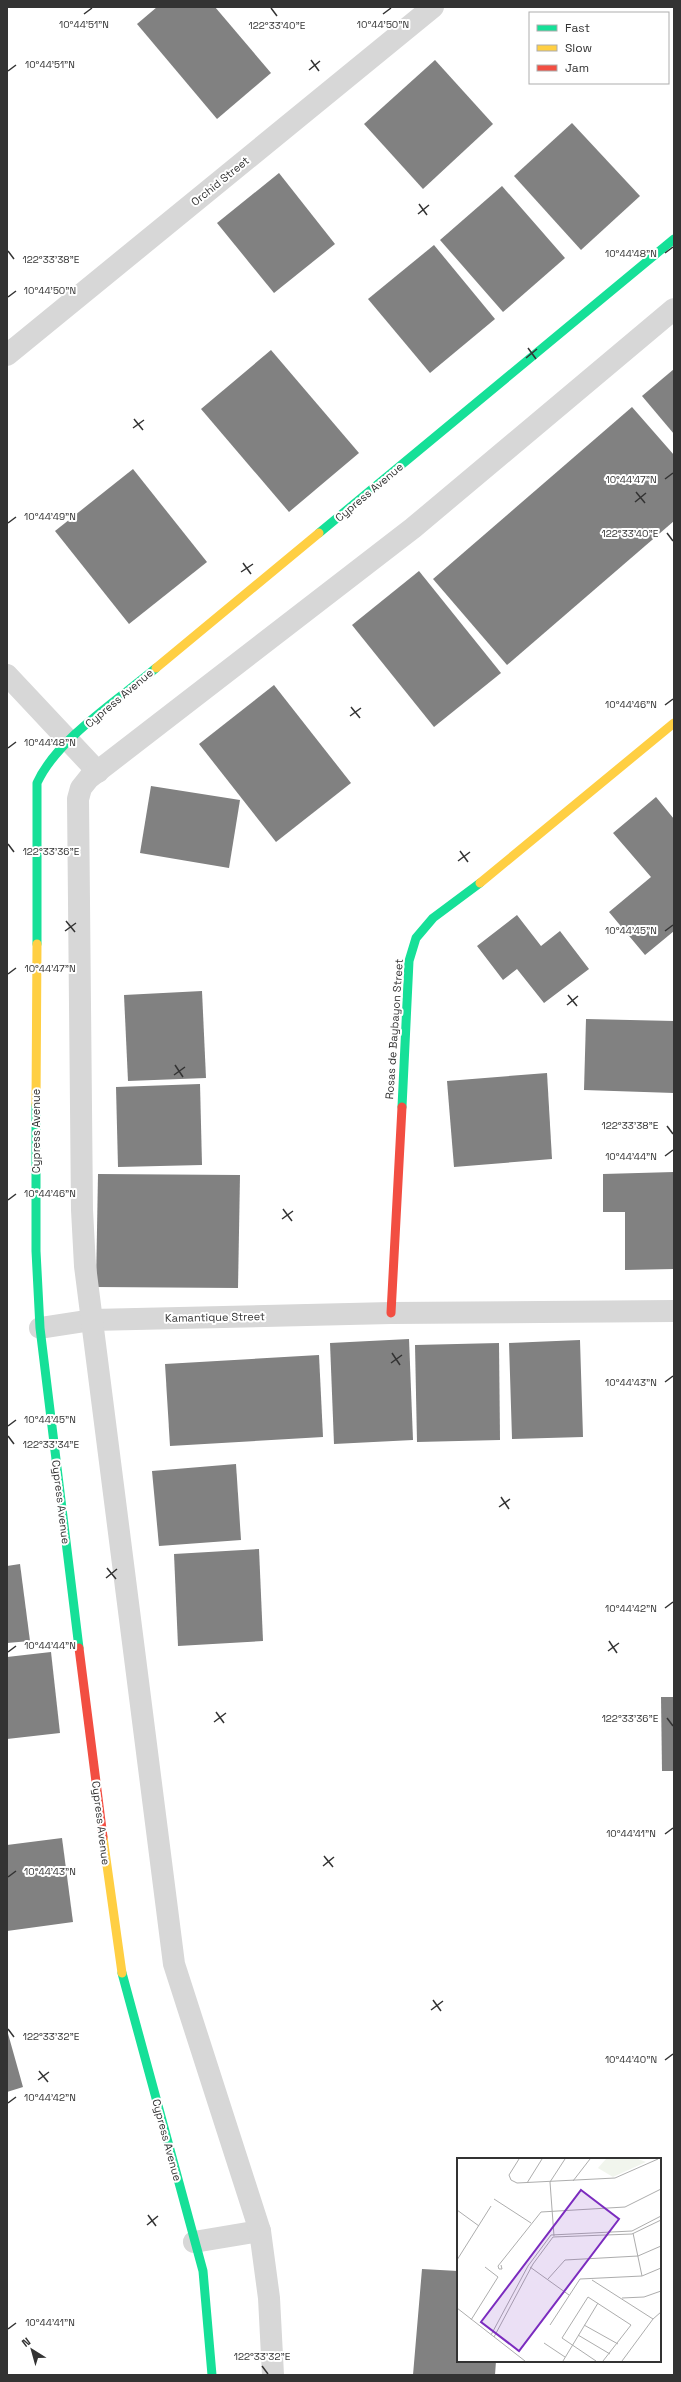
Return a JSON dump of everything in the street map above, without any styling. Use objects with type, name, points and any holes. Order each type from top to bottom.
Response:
[{"type":"street","name":"Orchid Street","points":[[7,355],[433,7]]},
{"type":"street","name":"Cypress Avenue","points":[[212,2375],[203,2271],[124,1983],[116,1939],[40,1328],[36,1251],[36,784],[44,768],[68,741],[674,239]]},
{"type":"street","points":[[273,2375],[269,2298],[260,2231],[174,1964],[85,1266],[82,1210],[78,799],[81,788],[89,778],[413,528],[674,309]]},
{"type":"street","points":[[7,675],[98,772]]},
{"type":"street","name":"Rosas de Baybayon Street","points":[[391,1313],[409,961],[416,938],[433,918],[476,886],[674,723]]},
{"type":"street","name":"Kamantique Street","points":[[40,1328],[92,1320],[391,1313],[674,1311]]},
{"type":"street","points":[[194,2242],[260,2231]]},
{"type":"building","points":[[157,7],[215,7],[271,73],[217,119],[137,24]]},
{"type":"building","points":[[435,60],[493,124],[423,189],[364,124]]},
{"type":"building","points":[[572,123],[640,196],[581,250],[514,176]]},
{"type":"building","points":[[279,173],[335,244],[274,293],[217,223]]},
{"type":"building","points":[[502,186],[565,258],[503,312],[440,240]]},
{"type":"building","points":[[434,245],[495,319],[430,373],[368,299]]},
{"type":"building","points":[[271,350],[359,453],[289,512],[201,409]]},
{"type":"building","points":[[674,369],[674,434],[642,396]]},
{"type":"building","points":[[632,407],[674,455],[674,521],[507,665],[433,579]]},
{"type":"building","points":[[133,469],[207,562],[129,624],[55,531]]},
{"type":"building","points":[[419,571],[501,673],[434,727],[352,625]]},
{"type":"building","points":[[274,685],[351,783],[276,842],[199,744]]},
{"type":"building","points":[[151,786],[240,800],[229,868],[140,853]]},
{"type":"building","points":[[656,797],[674,819],[674,931],[645,955],[609,912],[651,877],[613,833]]},
{"type":"building","points":[[517,915],[541,946],[560,931],[589,969],[544,1003],[517,969],[503,980],[477,946]]},
{"type":"building","points":[[202,991],[206,1078],[128,1081],[124,995]]},
{"type":"building","points":[[586,1019],[674,1021],[674,1093],[584,1090]]},
{"type":"building","points":[[547,1073],[552,1159],[454,1167],[447,1081]]},
{"type":"building","points":[[200,1084],[202,1165],[118,1167],[116,1087]]},
{"type":"building","points":[[674,1172],[674,1269],[625,1270],[625,1212],[603,1212],[603,1174]]},
{"type":"building","points":[[98,1174],[240,1175],[238,1288],[96,1287]]},
{"type":"building","points":[[409,1339],[413,1440],[334,1444],[330,1343]]},
{"type":"building","points":[[580,1340],[583,1437],[512,1439],[509,1343]]},
{"type":"building","points":[[499,1343],[500,1440],[417,1442],[415,1345]]},
{"type":"building","points":[[319,1355],[323,1437],[170,1446],[165,1364]]},
{"type":"building","points":[[236,1464],[241,1540],[159,1546],[152,1471]]},
{"type":"building","points":[[259,1549],[263,1641],[178,1646],[174,1554]]},
{"type":"building","points":[[20,1564],[30,1641],[7,1643],[7,1566]]},
{"type":"building","points":[[51,1652],[60,1733],[7,1739],[7,1657]]},
{"type":"building","points":[[661,1697],[674,1697],[674,1771],[662,1771]]},
{"type":"building","points":[[62,1838],[73,1922],[7,1931],[7,1845]]},
{"type":"building","points":[[7,2030],[23,2087],[7,2092]]},
{"type":"building","points":[[422,2269],[457,2271],[457,2362],[496,2362],[495,2375],[413,2375]]},
{"type":"traffic: fast","points":[[319,533],[674,239]]},
{"type":"traffic: fast","points":[[37,944],[37,783],[46,767],[73,736],[156,668]]},
{"type":"traffic: fast","points":[[402,1107],[409,961],[416,938],[433,918],[480,883]]},
{"type":"traffic: fast","points":[[36,1105],[36,1251],[40,1328],[79,1648]]},
{"type":"traffic: fast","points":[[122,1973],[203,2271],[212,2375]]},
{"type":"traffic: slow","points":[[156,668],[319,533]]},
{"type":"traffic: slow","points":[[480,883],[674,723]]},
{"type":"traffic: slow","points":[[36,1105],[37,944]]},
{"type":"traffic: slow","points":[[103,1837],[122,1973]]},
{"type":"traffic: jam","points":[[391,1313],[402,1107]]},
{"type":"traffic: jam","points":[[79,1648],[103,1837]]}]
